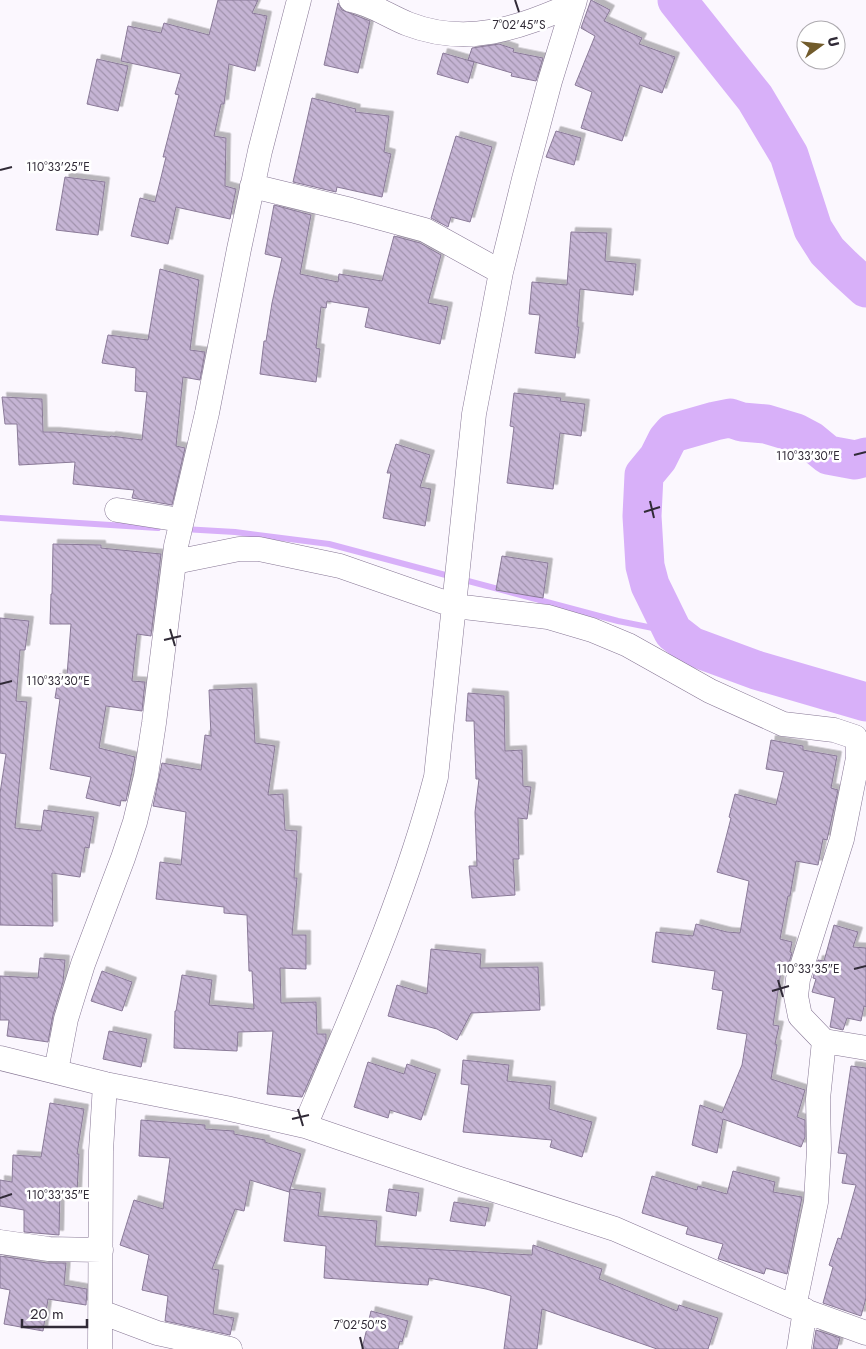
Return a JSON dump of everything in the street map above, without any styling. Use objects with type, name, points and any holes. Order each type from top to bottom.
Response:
[{"type":"street","points":[[56,1071],[66,1019],[83,964],[123,858],[146,776],[178,538],[208,413],[252,186],[299,0]]},
{"type":"street","points":[[352,0],[372,5],[407,24],[431,31],[456,35],[506,30],[532,22],[574,2]]},
{"type":"street","points":[[305,1126],[356,1006],[409,868],[426,817],[436,777],[474,414],[501,272],[533,143],[574,2]]},
{"type":"street","points":[[252,186],[425,230],[501,272]]},
{"type":"street","points":[[117,510],[178,538],[238,549],[259,549],[340,566],[457,586],[592,630],[628,645],[710,691],[783,724],[834,730],[855,737],[858,745],[858,758],[842,839],[797,986],[797,1005],[800,1016],[824,1041],[866,1048]]},
{"type":"street","points":[[799,1349],[799,1309],[817,1194],[819,1149],[818,1099],[824,1041]]},
{"type":"street","points":[[0,1058],[105,1084],[305,1126],[614,1229],[799,1309],[866,1332]]},
{"type":"street","points":[[100,1349],[101,1151],[105,1084]]},
{"type":"street","points":[[0,1242],[49,1249],[101,1250]]},
{"type":"street","points":[[101,1312],[157,1333],[230,1349]]},
{"type":"building","points":[[218,0],[258,0],[252,13],[267,16],[255,71],[229,64],[224,104],[221,104],[214,136],[226,138],[225,186],[236,189],[230,219],[176,207],[168,244],[131,236],[140,198],[155,202],[166,157],[163,157],[179,95],[175,94],[181,74],[121,61],[128,26],[161,33],[164,23],[209,35]]},
{"type":"building","points":[[591,0],[610,10],[604,21],[642,38],[639,44],[675,57],[662,93],[640,85],[622,141],[581,128],[592,92],[575,85],[595,36],[581,28]]},
{"type":"building","points":[[338,3],[342,10],[370,21],[358,73],[324,65]]},
{"type":"building","points":[[499,44],[514,49],[513,52],[543,58],[536,81],[511,76],[512,73],[468,60],[472,48]]},
{"type":"building","points":[[443,53],[474,62],[468,83],[437,74]]},
{"type":"building","points":[[97,59],[128,66],[118,111],[87,104]]},
{"type":"building","points":[[312,98],[356,109],[355,112],[389,116],[384,152],[391,154],[382,197],[337,187],[336,192],[293,182]]},
{"type":"building","points":[[556,131],[581,138],[574,165],[546,157]]},
{"type":"building","points":[[456,136],[492,147],[470,222],[451,217],[448,227],[431,218]]},
{"type":"building","points":[[65,177],[105,182],[98,235],[56,230]]},
{"type":"building","points":[[274,205],[311,215],[300,274],[338,282],[339,274],[382,281],[394,236],[420,243],[441,255],[428,303],[448,307],[440,344],[365,327],[369,308],[327,301],[326,308],[321,307],[316,348],[320,349],[316,382],[260,374],[264,341],[266,341],[282,258],[265,254]]},
{"type":"building","points":[[571,232],[607,233],[605,261],[636,264],[633,295],[580,289],[577,327],[579,327],[575,358],[535,353],[540,315],[529,314],[532,282],[567,285]]},
{"type":"building","points":[[160,269],[199,280],[190,350],[205,352],[200,380],[183,377],[176,446],[185,448],[172,505],[132,498],[134,490],[73,484],[75,462],[19,465],[17,424],[5,424],[2,397],[42,399],[43,432],[142,440],[147,392],[135,391],[136,368],[102,363],[108,335],[148,340]]},
{"type":"building","points":[[514,393],[561,398],[560,401],[585,404],[581,436],[560,433],[553,489],[507,483],[514,427],[510,426]]},
{"type":"building","points":[[396,444],[430,455],[420,487],[431,489],[425,526],[383,518],[391,473],[387,473]]},
{"type":"building","points":[[53,544],[101,545],[101,548],[161,554],[151,636],[137,634],[132,681],[145,682],[142,711],[106,706],[99,748],[135,757],[126,801],[121,800],[120,806],[86,798],[91,777],[50,769],[60,699],[55,698],[59,674],[67,675],[71,624],[50,624]]},
{"type":"building","points":[[502,556],[548,563],[543,598],[496,590]]},
{"type":"building","points":[[0,618],[29,621],[25,650],[20,650],[16,701],[27,702],[15,828],[41,831],[44,810],[94,817],[89,848],[85,847],[80,877],[52,873],[53,926],[0,925],[0,793],[6,754],[0,753]]},
{"type":"building","points":[[252,688],[255,743],[275,746],[268,795],[283,794],[285,830],[297,831],[294,878],[297,878],[292,935],[306,935],[306,969],[280,968],[281,1003],[316,1002],[317,1034],[326,1034],[326,1042],[302,1097],[267,1094],[273,1031],[238,1032],[237,1051],[174,1048],[175,1011],[182,975],[212,980],[209,1005],[254,1009],[252,971],[249,971],[247,915],[224,913],[224,907],[156,899],[160,862],[181,865],[186,812],[153,806],[162,763],[201,770],[205,735],[211,736],[209,690]]},
{"type":"building","points":[[468,693],[504,696],[505,751],[522,750],[523,786],[531,787],[527,819],[518,818],[519,859],[513,859],[515,895],[472,898],[469,866],[477,866],[475,812],[479,779],[476,779],[474,721],[466,721]]},
{"type":"building","points":[[771,740],[803,746],[803,750],[837,756],[831,788],[838,790],[827,840],[823,839],[818,865],[796,861],[780,939],[792,942],[790,952],[792,953],[786,972],[781,971],[773,1025],[779,1026],[771,1079],[805,1090],[797,1117],[805,1120],[805,1137],[801,1147],[723,1119],[717,1153],[692,1145],[700,1105],[722,1113],[742,1065],[747,1034],[717,1029],[723,991],[712,989],[715,971],[652,962],[656,932],[693,936],[696,924],[727,932],[740,933],[749,881],[717,872],[735,794],[776,805],[784,772],[766,769]]},
{"type":"building","points":[[834,925],[858,932],[853,947],[866,948],[866,1007],[864,1006],[861,1021],[847,1018],[843,1030],[830,1027],[835,998],[812,992],[816,979],[813,978],[818,960],[824,961]]},
{"type":"building","points":[[431,949],[481,954],[480,968],[538,967],[540,1010],[471,1013],[457,1040],[437,1029],[388,1016],[397,985],[427,994]]},
{"type":"building","points":[[40,958],[65,960],[63,982],[53,1015],[48,1042],[7,1036],[9,1020],[0,1020],[0,976],[38,978]]},
{"type":"building","points":[[102,971],[132,982],[122,1011],[91,1001]]},
{"type":"building","points":[[109,1031],[147,1039],[141,1067],[103,1059]]},
{"type":"building","points":[[463,1060],[509,1065],[507,1081],[551,1086],[549,1109],[592,1122],[582,1157],[550,1147],[552,1140],[463,1132],[469,1085],[461,1084]]},
{"type":"building","points":[[368,1062],[404,1074],[407,1064],[436,1074],[421,1120],[390,1110],[388,1118],[354,1107]]},
{"type":"building","points":[[851,1066],[866,1068],[866,1298],[861,1316],[823,1303],[833,1267],[829,1265],[838,1238],[841,1239],[856,1185],[842,1183],[847,1154],[838,1153]]},
{"type":"building","points":[[50,1103],[84,1109],[77,1154],[79,1154],[77,1192],[60,1191],[59,1235],[24,1232],[24,1210],[0,1206],[0,1180],[12,1182],[13,1155],[41,1157]]},
{"type":"building","points":[[141,1120],[205,1125],[205,1129],[234,1131],[234,1134],[265,1140],[265,1142],[301,1154],[289,1192],[250,1180],[244,1211],[235,1209],[212,1269],[219,1270],[213,1314],[234,1318],[230,1335],[165,1321],[168,1296],[142,1290],[149,1255],[120,1245],[134,1200],[163,1209],[170,1158],[139,1156]]},
{"type":"building","points":[[733,1171],[775,1182],[773,1192],[802,1197],[787,1274],[766,1268],[764,1274],[718,1259],[723,1244],[686,1234],[688,1227],[642,1213],[652,1176],[697,1190],[698,1186],[727,1194]]},
{"type":"building","points":[[290,1189],[321,1193],[318,1216],[377,1221],[375,1246],[532,1255],[533,1245],[602,1269],[599,1279],[677,1311],[679,1305],[718,1318],[708,1349],[657,1349],[542,1309],[537,1349],[504,1349],[511,1296],[429,1278],[428,1285],[324,1278],[326,1246],[284,1241]]},
{"type":"building","points":[[389,1189],[419,1193],[416,1216],[386,1211]]},
{"type":"building","points":[[454,1202],[489,1208],[485,1226],[450,1221]]},
{"type":"building","points":[[0,1256],[47,1263],[66,1263],[64,1285],[87,1289],[86,1305],[48,1299],[43,1331],[4,1324],[10,1290],[0,1288]]},
{"type":"building","points":[[371,1311],[408,1321],[398,1349],[362,1349]]},
{"type":"building","points":[[816,1330],[840,1338],[837,1349],[813,1349]]},
{"type":"waterway","points":[[677,0],[755,98],[789,155],[813,229],[827,251],[866,288]]},
{"type":"waterway","points":[[866,457],[855,460],[828,455],[811,441],[796,433],[766,424],[742,422],[730,418],[715,421],[673,433],[667,440],[658,458],[644,475],[642,516],[645,566],[650,585],[673,632],[691,646],[756,670],[866,702]]},
{"type":"waterway","points":[[0,518],[158,528]]},
{"type":"waterway","points":[[183,529],[235,532],[329,544],[618,621],[673,632]]}]
